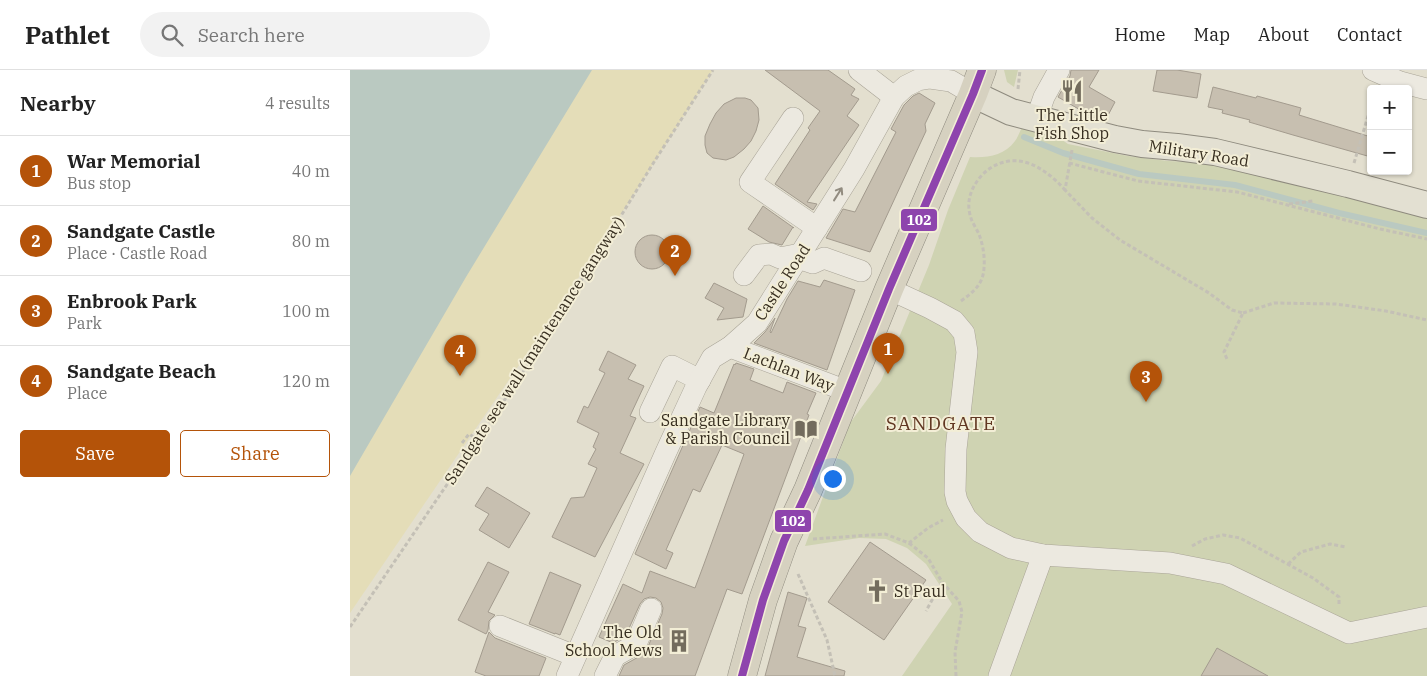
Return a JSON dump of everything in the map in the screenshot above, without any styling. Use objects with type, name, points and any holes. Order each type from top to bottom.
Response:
[{"type":"highway","points":[[742,676],[763,600],[784,541],[808,490],[889,289],[978,82]]},
{"type":"main road","name":"Military Road","points":[[978,82],[1011,112],[1124,140],[1215,152],[1427,205]]},
{"type":"street","points":[[859,70],[894,97]]},
{"type":"street","points":[[1037,117],[1044,97],[1059,70]]},
{"type":"street","points":[[1373,70],[1400,82],[1427,89]]},
{"type":"street","name":"Castle Road","points":[[566,676],[666,452],[712,358],[730,347],[757,323],[854,169],[894,97],[906,86],[918,80],[930,78],[978,82]]},
{"type":"street","points":[[793,118],[750,182],[817,228]]},
{"type":"street","points":[[744,276],[759,255],[771,254],[780,258],[799,256],[813,263],[824,258],[861,271]]},
{"type":"street","points":[[889,289],[954,321],[964,334],[967,352],[956,449],[955,492],[961,509],[971,525],[990,539],[1011,548],[1043,556],[1170,563],[1226,574],[1349,633],[1427,617]]},
{"type":"street","name":"Lachlan Way","points":[[730,347],[847,391]]},
{"type":"street","points":[[650,412],[672,366],[700,380]]},
{"type":"street","points":[[999,676],[1043,556]]},
{"type":"street","points":[[605,676],[616,656],[636,644],[651,609]]},
{"type":"street","points":[[500,626],[576,656]]},
{"type":"path","name":"Sandgate sea wall (maintenance gangway)","points":[[350,627],[562,312],[713,70]]},
{"type":"path","points":[[1017,93],[1020,70]]},
{"type":"path","points":[[1353,166],[1367,119]]},
{"type":"path","points":[[1065,190],[1073,146]]},
{"type":"path","points":[[957,304],[974,292],[981,281],[984,270],[984,254],[968,204],[972,188],[988,169],[1000,162],[1024,161],[1056,180],[1092,218],[1120,240],[1209,293],[1232,310],[1243,313],[1274,303],[1336,304],[1386,310],[1427,320]]},
{"type":"path","points":[[1069,163],[1138,181],[1237,192],[1380,229],[1427,239]]},
{"type":"path","points":[[1226,359],[1224,352],[1243,313]]},
{"type":"path","points":[[462,443],[469,434],[478,439]]},
{"type":"path","points":[[909,543],[928,528],[961,509]]},
{"type":"path","points":[[813,539],[885,534],[909,543],[928,558],[942,582],[959,601],[962,612],[955,652],[956,676]]},
{"type":"path","points":[[1288,564],[1301,552],[1307,550],[1330,544],[1346,548]]},
{"type":"path","points":[[792,568],[798,574],[826,640],[835,676]]},
{"type":"path","points":[[926,611],[942,582]]},
{"type":"green space","points":[[1004,70],[1018,70],[1014,87],[1007,82]]},
{"type":"green space","points":[[1022,127],[1055,135],[1068,144],[1128,156],[1168,161],[1213,163],[1427,214],[1427,676],[902,676],[952,604],[926,564],[907,548],[886,539],[859,538],[805,546],[850,423],[881,381],[929,265],[948,210],[970,157],[995,155],[1006,150],[1015,141]]},
{"type":"sand","points":[[592,70],[713,70],[611,230],[350,613],[350,270]]},
{"type":"shaded area","points":[[350,70],[592,70],[466,277],[350,476]]},
{"type":"building","points":[[765,70],[828,70],[855,89],[851,95],[859,99],[847,116],[859,125],[807,202],[817,204],[813,210],[775,184],[820,111]]},
{"type":"building","points":[[1071,70],[1099,70],[1089,87],[1115,102],[1105,121],[1094,118],[1058,97],[1070,76]]},
{"type":"building","points":[[1157,70],[1177,70],[1201,74],[1197,98],[1153,91]]},
{"type":"building","points":[[1213,87],[1301,108],[1299,115],[1367,136],[1367,156],[1249,122],[1250,120],[1222,113],[1223,110],[1208,107]]},
{"type":"building","points":[[919,93],[935,103],[925,124],[926,131],[870,252],[826,238],[843,209],[855,212],[896,132],[891,129],[904,105]]},
{"type":"building","points":[[736,98],[751,100],[758,108],[759,120],[756,131],[751,141],[734,157],[726,160],[713,158],[707,153],[705,136],[716,113],[724,104]]},
{"type":"building","points":[[763,206],[793,227],[782,245],[769,242],[748,229]]},
{"type":"building","points":[[652,235],[659,236],[664,240],[668,245],[668,259],[664,264],[659,268],[652,269],[645,268],[640,264],[636,259],[635,252],[636,245],[640,240],[645,236]]},
{"type":"building","points":[[824,280],[855,290],[827,370],[754,343],[775,318],[771,333],[798,281],[820,287]]},
{"type":"building","points":[[714,283],[747,299],[743,317],[717,320],[724,308],[705,298]]},
{"type":"building","points":[[608,351],[636,365],[628,379],[644,386],[630,416],[636,418],[620,453],[644,464],[595,557],[552,537],[571,498],[584,497],[597,468],[588,464],[596,449],[593,447],[599,433],[577,422],[584,406],[588,408],[605,373],[599,370]]},
{"type":"building","points":[[736,363],[754,369],[750,380],[783,393],[787,382],[816,393],[807,414],[809,415],[742,594],[727,589],[695,676],[619,676],[624,665],[642,655],[647,649],[663,608],[661,602],[656,598],[644,599],[626,635],[613,643],[599,637],[623,584],[642,593],[650,571],[695,588],[704,564],[744,454],[722,445],[700,492],[693,489],[666,550],[673,553],[666,569],[635,554],[700,407],[714,413]]},
{"type":"building","points":[[487,487],[530,513],[509,548],[479,530],[489,514],[475,506]]},
{"type":"building","name":"St Paul","points":[[870,542],[926,580],[884,640],[828,602]]},
{"type":"building","points":[[488,562],[509,572],[488,612],[495,615],[489,621],[486,634],[458,620]]},
{"type":"building","points":[[550,572],[581,585],[560,635],[529,624]]},
{"type":"building","points":[[788,592],[807,598],[798,626],[806,628],[797,657],[845,671],[844,676],[765,676]]},
{"type":"building","points":[[489,632],[495,638],[546,658],[539,676],[486,676],[475,672]]},
{"type":"building","points":[[1217,648],[1268,676],[1201,676]]},
{"type":"waterway","points":[[1024,137],[1063,153],[1139,174],[1235,185],[1339,213],[1427,233]]},
{"type":"transit line","name":"102","points":[[742,676],[763,600],[784,541],[808,490],[889,289],[982,70]]},
{"type":"place","name":"The Little Fish Shop","points":[[1072,91]]},
{"type":"place","name":"Sandgate Castle","points":[[675,276]]},
{"type":"place","name":"War Memorial","points":[[888,374]]},
{"type":"place","name":"Sandgate Beach","points":[[460,376]]},
{"type":"place","name":"Enbrook Park","points":[[1146,402]]},
{"type":"place","name":"Sandgate Library & Parish Council","points":[[806,429]]},
{"type":"place","name":"St Paul","points":[[877,591]]},
{"type":"place","name":"The Old School Mews","points":[[679,641]]},
{"type":"district","name":"SANDGATE","points":[[941,423]]}]
